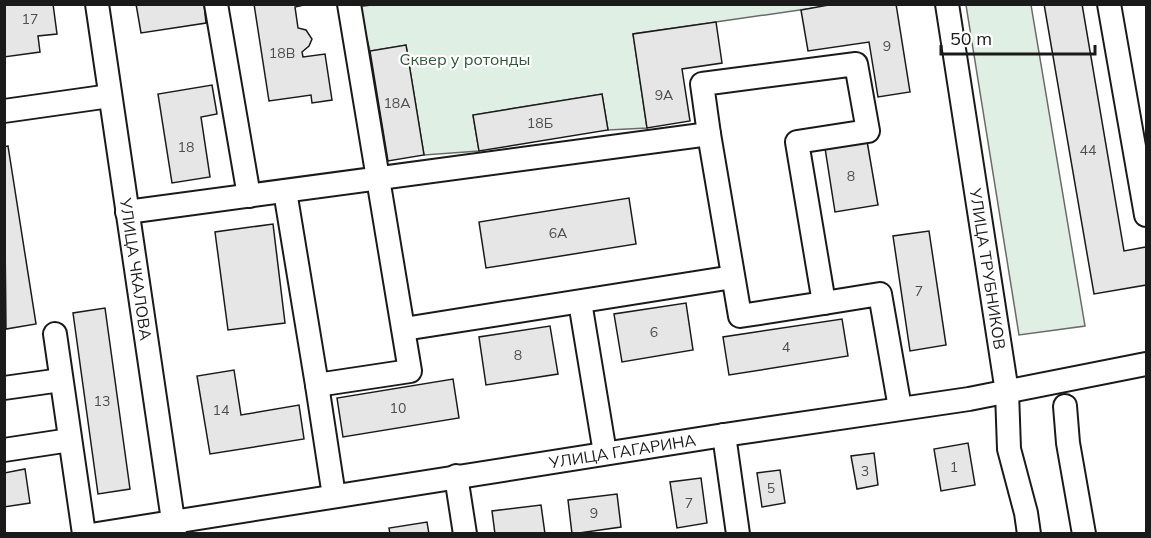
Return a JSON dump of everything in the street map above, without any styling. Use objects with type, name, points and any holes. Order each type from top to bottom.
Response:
[{"type":"street","name":"УЛИЦА ЧКАЛОВА","points":[[97,4],[174,528]]},
{"type":"street","points":[[216,4],[249,196]]},
{"type":"street","points":[[317,385],[410,371],[349,4]]},
{"type":"street","name":"УЛИЦА ТРУБНИКОВ","points":[[947,4],[1007,392],[1009,449],[1026,513],[1029,534]]},
{"type":"street","points":[[1109,4],[1146,215]]},
{"type":"street","points":[[824,303],[797,142],[868,131],[856,64],[702,84],[740,316],[824,303],[880,294],[900,408]]},
{"type":"street","points":[[4,111],[110,96]]},
{"type":"street","points":[[127,212],[709,134]]},
{"type":"street","points":[[285,191],[334,496]]},
{"type":"street","points":[[404,329],[733,277]]},
{"type":"street","points":[[580,302],[605,453]]},
{"type":"street","points":[[55,334],[84,534]]},
{"type":"street","name":"УЛИЦА ГАГАРИНА","points":[[97,534],[174,528],[334,496],[456,476],[969,399],[1146,364]]},
{"type":"street","points":[[4,388],[61,380]]},
{"type":"street","points":[[1065,406],[1068,443],[1084,534]]},
{"type":"street","points":[[724,435],[738,534]]},
{"type":"street","points":[[4,450],[70,440]]},
{"type":"street","points":[[456,476],[465,534]]},
{"type":"green space","name":"Сквер у ротонды","points":[[377,4],[834,5],[633,34],[647,128],[608,130],[602,94],[473,115],[479,151],[424,155],[406,45],[370,51],[359,7]]},
{"type":"green space","points":[[966,5],[1031,5],[1085,326],[1019,335]]},
{"type":"building","points":[[4,4],[53,4],[57,34],[38,36],[40,52],[4,57]]},
{"type":"building","points":[[136,4],[204,4],[206,23],[141,33]]},
{"type":"building","points":[[254,4],[308,4],[295,7],[298,28],[306,30],[312,39],[309,46],[302,52],[303,57],[325,54],[332,100],[312,103],[311,95],[269,101]]},
{"type":"building","points":[[834,4],[896,4],[910,92],[878,97],[869,42],[808,51],[801,10]]},
{"type":"building","points":[[1044,4],[1082,4],[1124,251],[1146,247],[1146,285],[1094,294]]},
{"type":"building","points":[[716,22],[722,63],[682,69],[690,121],[647,128],[633,34]]},
{"type":"building","points":[[406,45],[424,155],[388,161],[370,51]]},
{"type":"building","points":[[212,85],[217,114],[201,117],[210,177],[172,183],[158,94]]},
{"type":"building","points":[[602,94],[608,130],[479,151],[473,115]]},
{"type":"building","points":[[867,141],[878,205],[835,212],[825,148]]},
{"type":"building","points":[[8,146],[36,324],[6,329],[4,147]]},
{"type":"building","points":[[629,198],[636,244],[486,268],[479,222]]},
{"type":"building","points":[[273,224],[285,323],[228,330],[215,232]]},
{"type":"building","points":[[929,231],[946,345],[910,351],[893,236]]},
{"type":"building","points":[[686,303],[693,350],[622,362],[614,314]]},
{"type":"building","points":[[105,308],[130,489],[98,494],[73,313]]},
{"type":"building","points":[[842,319],[848,356],[729,375],[723,337]]},
{"type":"building","points":[[550,326],[558,374],[486,385],[479,337]]},
{"type":"building","points":[[234,370],[241,415],[299,405],[304,439],[210,454],[197,376]]},
{"type":"building","points":[[453,379],[459,418],[343,437],[337,398]]},
{"type":"building","points":[[968,443],[975,485],[941,491],[934,449]]},
{"type":"building","points":[[874,453],[878,485],[857,489],[851,456]]},
{"type":"building","points":[[25,469],[30,503],[4,507],[4,473]]},
{"type":"building","points":[[780,470],[785,503],[762,507],[757,473]]},
{"type":"building","points":[[701,478],[707,523],[677,528],[670,482]]},
{"type":"building","points":[[617,494],[621,527],[572,534],[568,500]]},
{"type":"building","points":[[541,505],[545,534],[495,534],[492,511]]},
{"type":"building","points":[[427,522],[429,534],[390,534],[389,528]]}]
